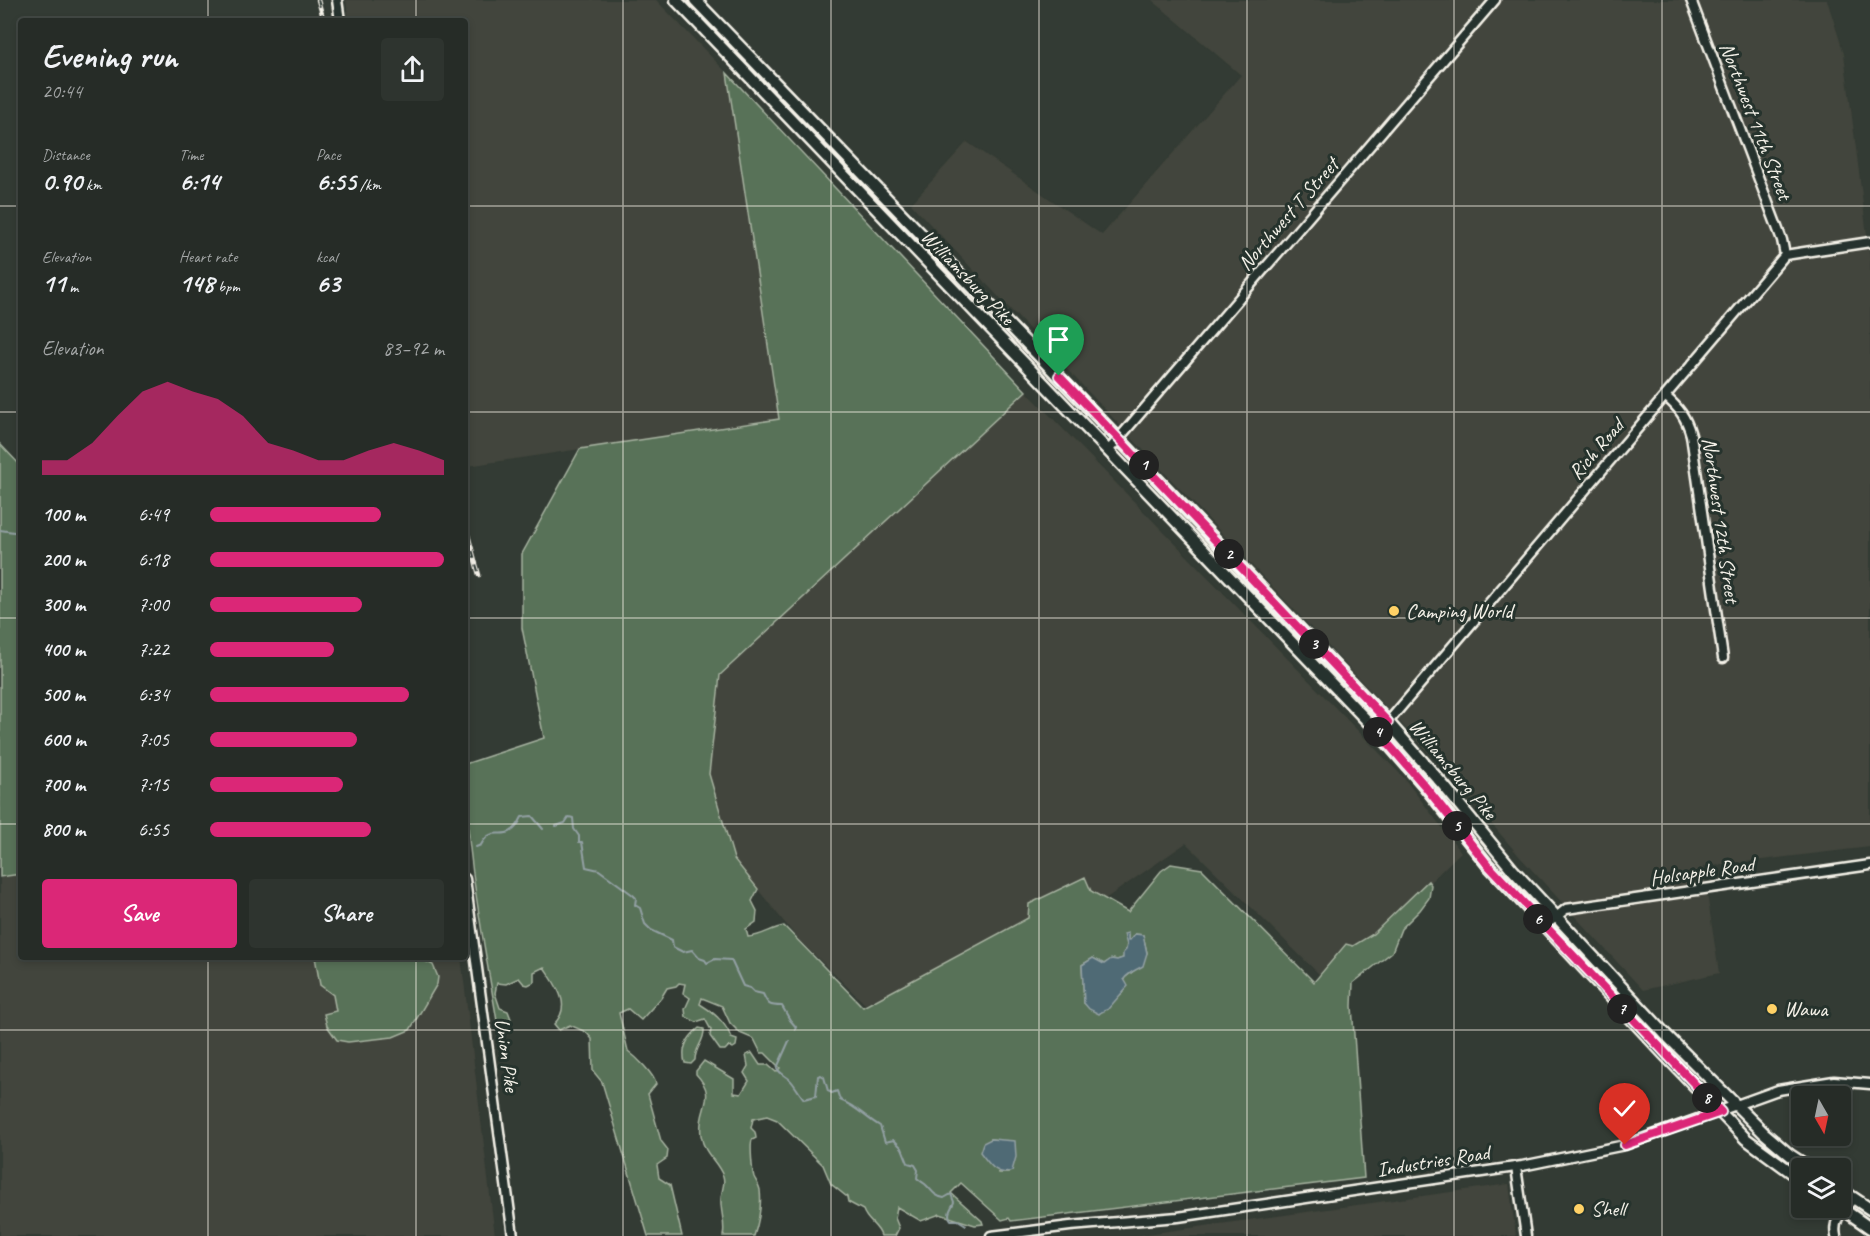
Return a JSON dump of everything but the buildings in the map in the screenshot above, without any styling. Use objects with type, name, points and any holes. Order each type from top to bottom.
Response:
[{"type":"main road","name":"Williamsburg Pike","points":[[676,0],[1377,731],[1424,785],[1487,864],[1746,1139],[1791,1172]]},
{"type":"main road","name":"Williamsburg Pike","points":[[695,0],[1119,439],[1388,722],[1444,786],[1490,844],[1666,1035],[1764,1133],[1795,1158]]},
{"type":"main road","points":[[1851,1196],[1870,1209]]},
{"type":"main road","points":[[1851,1215],[1870,1228]]},
{"type":"street","points":[[337,0],[340,18]]},
{"type":"street","name":"Northwest T Street","points":[[1108,451],[1494,0]]},
{"type":"street","name":"Northwest 11th Street","points":[[1690,0],[1782,240],[1785,255]]},
{"type":"street","points":[[1785,255],[1870,242]]},
{"type":"street","name":"Rich Road","points":[[1377,731],[1388,722],[1785,255]]},
{"type":"street","name":"Northwest 12th Street","points":[[1665,396],[1679,408],[1687,421],[1691,435],[1723,658]]},
{"type":"street","name":"Holsapple Road","points":[[1545,926],[1566,909],[1870,865]]},
{"type":"street","name":"Union Pike","points":[[468,901],[513,1236]]},
{"type":"street","name":"Industries Road","points":[[992,1236],[1070,1226],[1178,1217],[1516,1167],[1625,1145],[1778,1090],[1834,1081],[1870,1084]]},
{"type":"street","points":[[1516,1167],[1526,1236]]},
{"type":"street","points":[[1851,1201],[1854,1198]]},
{"type":"street","points":[[1836,1236],[1834,1229],[1837,1218]]},
{"type":"shaded area","points":[[346,0],[656,0],[727,73],[779,419],[468,466],[468,18],[349,18]]},
{"type":"shaded area","points":[[1152,0],[1827,0],[1844,54],[1870,259],[1870,847],[1703,867],[1719,973],[1643,990],[1520,857],[1449,774],[911,204],[967,142],[1102,235],[1241,75]]},
{"type":"shaded area","points":[[1026,391],[1403,777],[1461,852],[1327,982],[1186,843],[1108,897],[865,1004],[798,939],[734,860],[709,774],[720,675]]},
{"type":"shaded area","points":[[18,875],[18,960],[461,960],[495,1236],[0,1236],[0,878]]},
{"type":"shaded area","points":[[1509,1184],[1516,1236],[1133,1236]]},
{"type":"green space","points":[[727,73],[1026,391],[720,675],[709,774],[734,859],[758,889],[752,901],[757,911],[756,922],[746,929],[748,937],[784,926],[863,1007],[1028,918],[1029,904],[1085,877],[1091,891],[1128,912],[1161,871],[1171,864],[1202,869],[1314,982],[1346,944],[1353,946],[1373,934],[1428,881],[1431,885],[1429,898],[1401,929],[1392,952],[1353,983],[1352,1006],[1364,1178],[1011,1221],[1009,1218],[1002,1220],[961,1183],[951,1193],[983,1224],[975,1225],[940,1214],[921,1221],[897,1207],[895,1218],[899,1228],[895,1236],[881,1236],[863,1210],[848,1202],[847,1197],[831,1184],[823,1165],[777,1120],[767,1116],[753,1119],[751,1128],[756,1138],[751,1143],[754,1177],[760,1188],[761,1196],[760,1214],[754,1236],[723,1236],[721,1196],[724,1179],[707,1152],[701,1135],[702,1117],[707,1097],[703,1082],[696,1071],[704,1061],[734,1079],[734,1093],[741,1094],[749,1081],[744,1073],[748,1066],[746,1055],[752,1053],[760,1065],[768,1065],[776,1072],[780,1068],[765,1053],[761,1053],[754,1039],[740,1033],[730,1023],[722,1006],[702,998],[700,1004],[719,1018],[731,1038],[737,1040],[733,1048],[729,1046],[725,1050],[720,1050],[710,1036],[711,1030],[705,1019],[696,1022],[686,1017],[685,1009],[690,998],[683,993],[685,984],[679,983],[667,988],[641,1020],[628,1009],[619,1013],[628,1051],[640,1061],[655,1080],[656,1084],[648,1094],[661,1141],[668,1150],[667,1158],[657,1165],[659,1178],[670,1185],[682,1236],[648,1236],[602,1082],[593,1071],[592,1039],[586,1032],[570,1025],[559,1030],[554,1024],[562,1010],[561,996],[544,967],[534,972],[534,982],[528,985],[519,978],[506,984],[497,983],[495,993],[500,1008],[508,1011],[511,1019],[497,1021],[471,861],[468,829],[468,763],[544,738],[522,628],[522,554],[580,449],[779,419]],"holes":[[[1135,934],[1143,935],[1147,953],[1139,967],[1123,979],[1124,992],[1115,998],[1107,1009],[1091,1008],[1084,1003],[1082,965],[1093,958],[1104,964],[1113,959],[1123,958],[1128,935],[1128,940]],[[991,1139],[999,1140],[1008,1173],[999,1173]]]},
{"type":"green space","points":[[0,444],[18,463],[18,874],[0,877]]},
{"type":"green space","points":[[316,960],[423,960],[433,965],[438,977],[437,984],[410,1030],[393,1037],[348,1042],[337,1040],[327,1026],[324,1014],[336,1011],[333,995],[320,985]]},
{"type":"green space","points":[[699,1028],[704,1029],[704,1033],[695,1060],[691,1064],[685,1063],[686,1044]]},
{"type":"water","points":[[1128,933],[1128,940],[1135,934],[1143,935],[1147,953],[1143,966],[1124,979],[1128,986],[1108,1009],[1099,1014],[1089,1009],[1084,1003],[1082,965],[1093,958],[1104,964],[1111,959],[1123,958],[1127,945],[1124,934]]},
{"type":"water","points":[[991,1139],[1015,1141],[1016,1157],[1012,1171],[1007,1173],[997,1171],[980,1152],[983,1143]]},
{"type":"waterway","points":[[0,530],[18,533]]},
{"type":"waterway","points":[[476,847],[491,835],[511,831],[522,817],[532,816],[543,829]]},
{"type":"waterway","points":[[556,826],[565,823],[569,817],[573,818],[574,829],[579,836],[579,842],[582,842],[586,867],[599,870],[633,895],[636,898],[635,905],[640,908],[645,924],[651,930],[672,940],[673,947],[683,952],[692,950],[707,963],[715,959],[731,960],[743,986],[763,994],[770,1004],[782,1006],[796,1027],[795,1030]]},
{"type":"waterway","points":[[789,1041],[777,1068],[790,1080],[804,1099],[816,1096],[818,1076],[824,1077],[828,1091],[832,1093],[837,1091],[840,1100],[851,1105],[880,1126],[885,1142],[894,1140],[902,1148],[908,1163],[915,1165],[918,1170],[917,1178],[933,1193],[944,1198],[951,1194],[954,1202],[949,1213],[951,1220],[958,1220],[966,1225]]},
{"type":"railway","points":[[318,0],[323,18]]},
{"type":"railway","points":[[468,535],[479,575]]},
{"type":"place","name":"Camping World","points":[[1394,611]]},
{"type":"place","name":"Wawa","points":[[1772,1009]]},
{"type":"place","name":"Shell","points":[[1579,1209]]},
{"type":"route","points":[[1059,376],[1388,722],[1377,731],[1424,785],[1487,864],[1721,1112],[1625,1145]]}]
